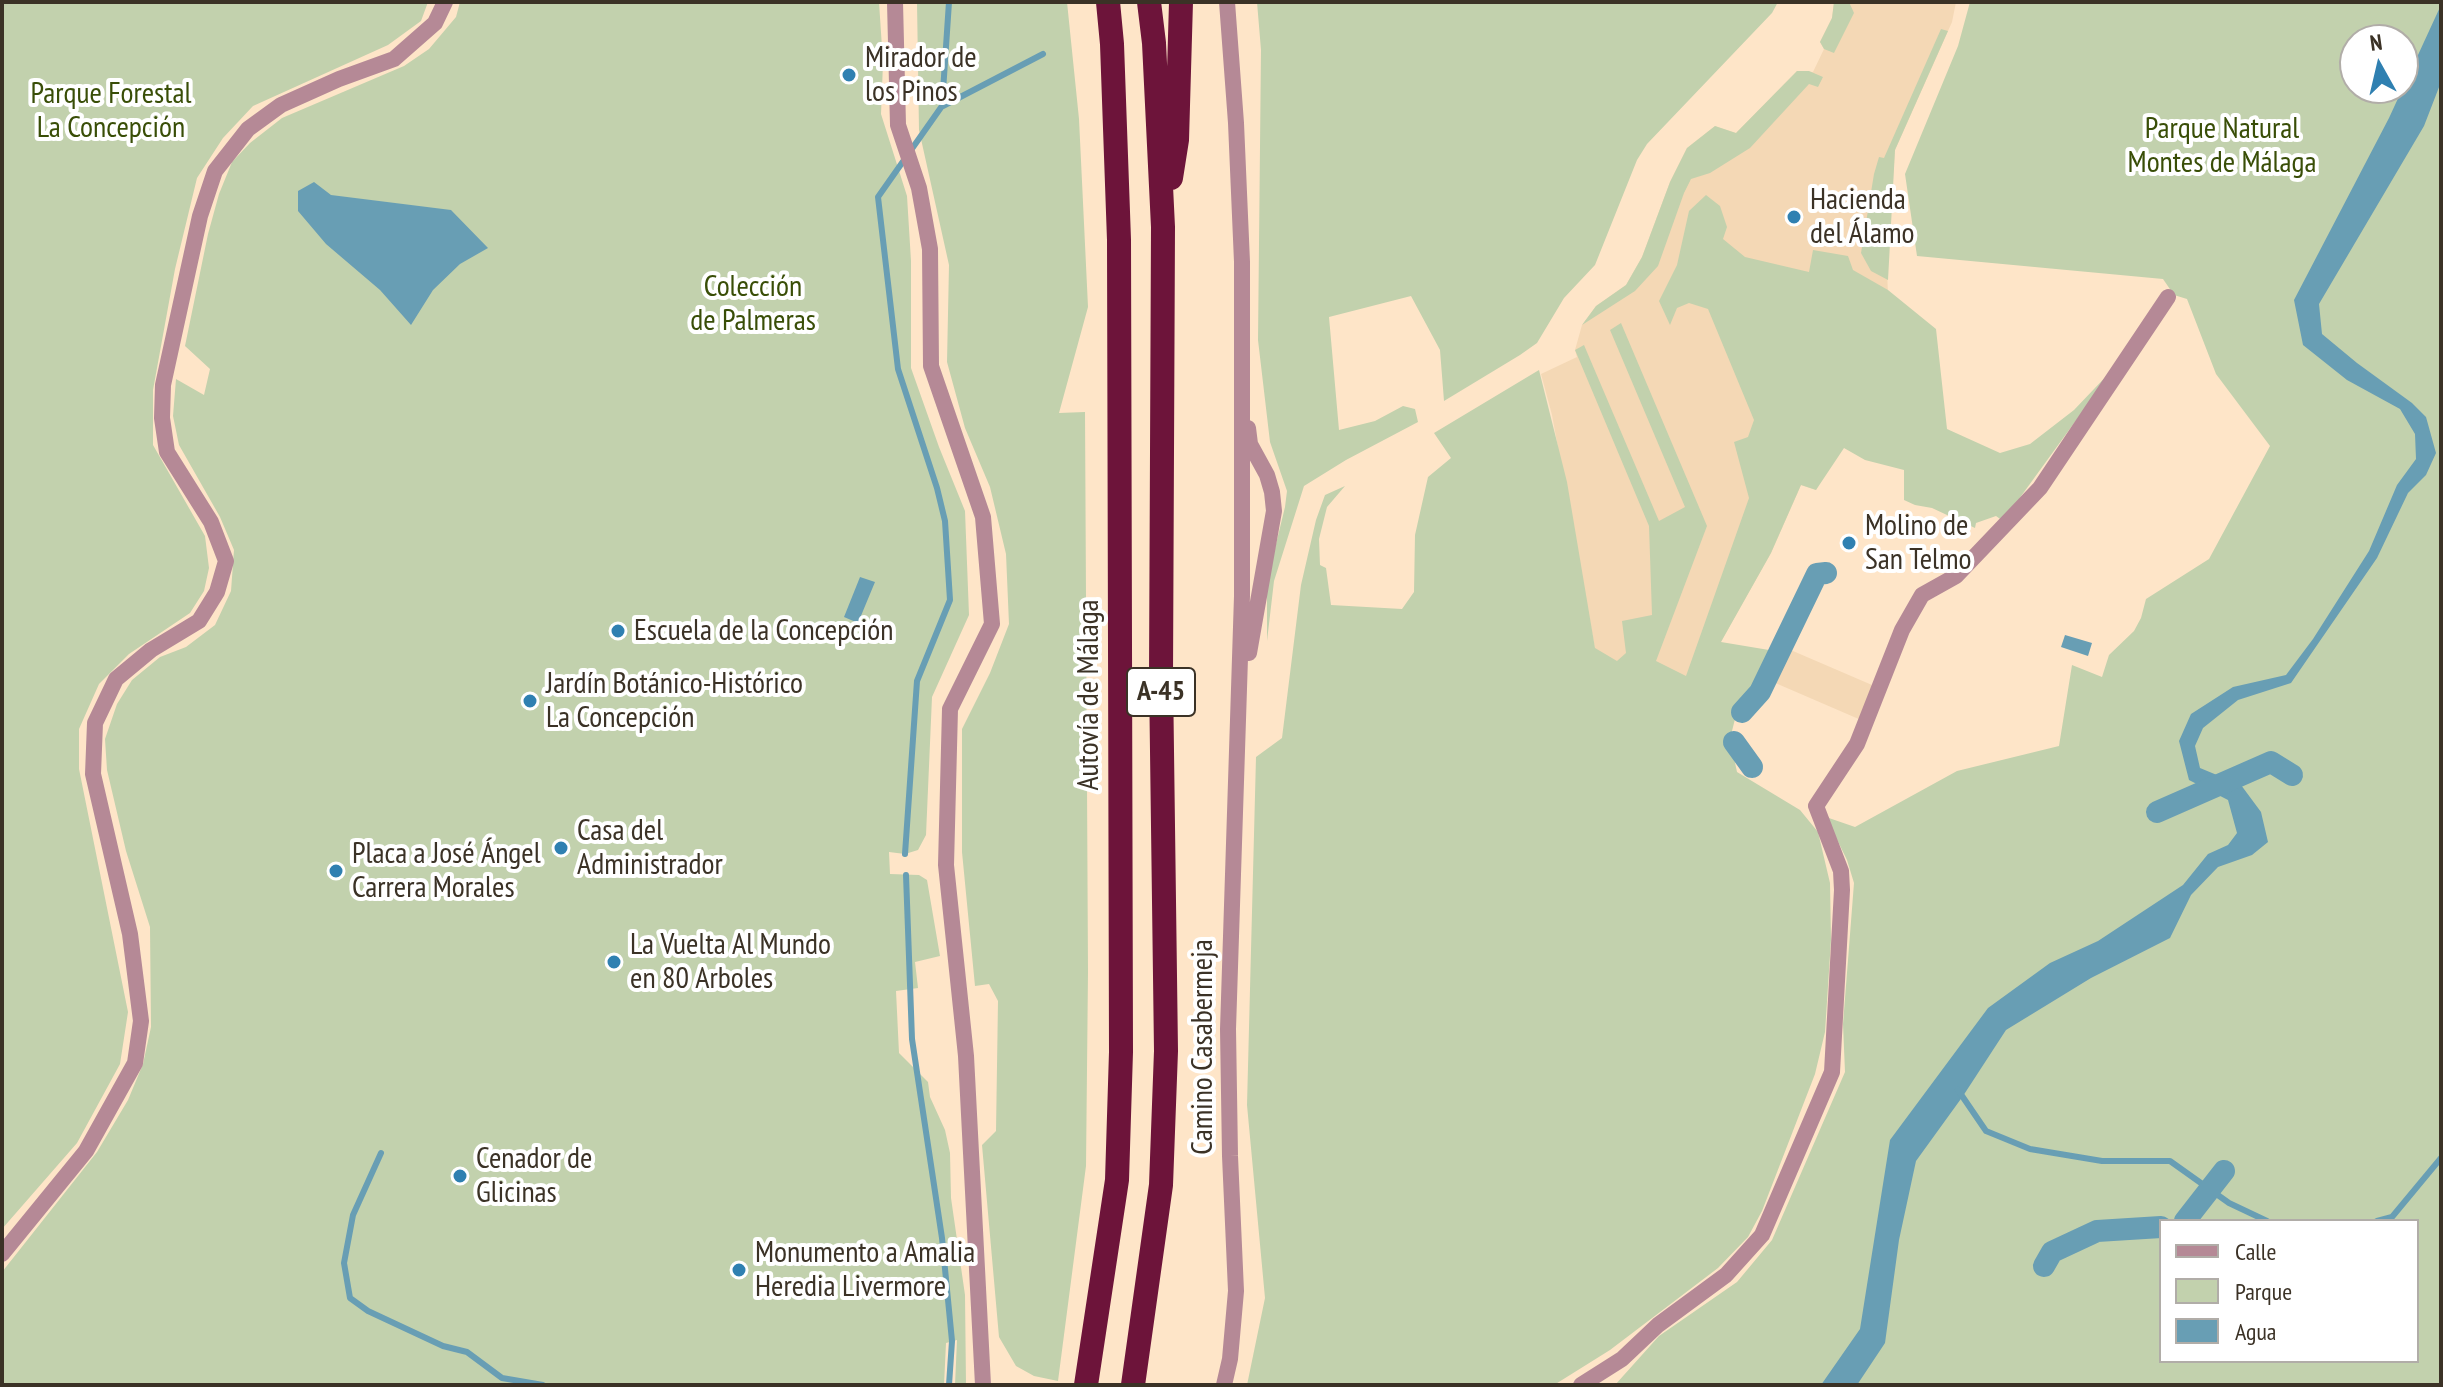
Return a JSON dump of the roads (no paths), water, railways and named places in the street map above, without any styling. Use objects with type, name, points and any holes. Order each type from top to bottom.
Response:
[{"type":"highway","name":"Autovía de Málaga","points":[[1086,1385],[1117,1180],[1122,1023],[1119,240],[1108,2]]},
{"type":"highway","name":"A-45","points":[[1133,1385],[1161,1185],[1166,1051],[1161,676],[1163,227],[1154,43],[1149,2]]},
{"type":"highway","points":[[1163,227],[1177,140],[1181,2]]},
{"type":"street","points":[[2,1254],[86,1151],[135,1063],[141,1021],[130,934],[93,774],[95,723],[116,679],[151,650],[199,621],[217,592],[226,561],[211,522],[167,452],[162,418],[163,385],[200,216],[215,171],[248,129],[281,105],[394,59],[435,23],[445,2]]},
{"type":"street","points":[[895,2],[898,125],[919,188],[930,249],[931,366],[983,517],[992,624],[950,709],[946,865],[966,1056],[983,1385]]},
{"type":"street","points":[[1227,2],[1242,262],[1240,707]]},
{"type":"street","points":[[1581,1385],[1622,1359],[1658,1325],[1726,1275],[1762,1235],[1832,1072],[1841,871],[1816,806],[1857,744],[1902,630],[1922,595],[1956,576],[2040,488],[2168,297]]},
{"type":"street","points":[[1240,388],[1245,390],[1250,444],[1267,475],[1274,511],[1240,707]]},
{"type":"street","name":"Camino Casabermeja","points":[[1224,1385],[1230,1359],[1236,1291],[1228,1029],[1240,707]]},
{"type":"water","points":[[2441,5],[2441,82],[2424,126],[2319,304],[2322,334],[2426,417],[2436,453],[2426,475],[2408,493],[2377,558],[2291,683],[2238,700],[2203,728],[2195,746],[2200,768],[2241,785],[2261,812],[2268,842],[2252,855],[2218,867],[2191,895],[2170,938],[2091,978],[2006,1030],[1916,1161],[1899,1240],[1885,1343],[1857,1385],[1821,1385],[1860,1329],[1890,1140],[1988,1008],[2050,963],[2098,941],[2183,885],[2208,854],[2228,845],[2237,833],[2228,800],[2189,780],[2179,741],[2191,714],[2233,687],[2286,675],[2313,639],[2369,551],[2397,485],[2416,459],[2415,434],[2400,409],[2347,380],[2303,345],[2294,300],[2395,104],[2419,104],[2419,53]]},
{"type":"water","points":[[314,182],[331,195],[451,210],[488,248],[460,264],[433,290],[411,325],[380,290],[326,244],[298,211],[298,191]]},
{"type":"water","points":[[860,577],[875,582],[858,623],[844,617]]},
{"type":"water","points":[[2065,635],[2092,643],[2088,656],[2061,647]]},
{"type":"waterway","points":[[905,854],[917,681],[950,600],[945,521],[898,369],[878,197],[942,106],[949,2]]},
{"type":"waterway","points":[[943,106],[1043,54]]},
{"type":"waterway","points":[[1742,712],[1760,692],[1817,574],[1826,573]]},
{"type":"waterway","points":[[1734,742],[1752,767]]},
{"type":"waterway","points":[[2157,812],[2271,762],[2292,775]]},
{"type":"waterway","points":[[906,875],[912,1039],[942,1238],[952,1341],[949,1385]]},
{"type":"waterway","points":[[1958,1090],[1986,1131],[2030,1149],[2102,1161],[2170,1161],[2229,1203],[2263,1219]]},
{"type":"waterway","points":[[381,1153],[353,1215],[344,1263],[350,1298],[368,1311],[443,1346],[467,1352],[502,1378],[543,1385]]},
{"type":"waterway","points":[[2384,1219],[2392,1217],[2441,1158]]},
{"type":"waterway","points":[[2187,1219],[2224,1171]]},
{"type":"waterway","points":[[2044,1266],[2052,1252],[2097,1231],[2159,1227]]},
{"type":"place","name":"Mirador de los Pinos","points":[[849,75]]},
{"type":"place","name":"Hacienda del Álamo","points":[[1794,217]]},
{"type":"place","name":"Molino de San Telmo","points":[[1849,543]]},
{"type":"place","name":"Escuela de la Concepción","points":[[618,631]]},
{"type":"place","name":"Jardín Botánico-Histórico La Concepción","points":[[530,701]]},
{"type":"place","name":"Casa del Administrador","points":[[561,848]]},
{"type":"place","name":"Placa a José Ángel Carrera Morales","points":[[336,871]]},
{"type":"place","name":"La Vuelta Al Mundo en 80 Arboles","points":[[614,962]]},
{"type":"place","name":"Cenador de Glicinas","points":[[460,1176]]},
{"type":"place","name":"Monumento a Amalia Heredia Livermore","points":[[739,1270]]},
{"type":"park label","name":"Parque Forestal La Concepción","points":[[111,111]]},
{"type":"park label","name":"Parque Natural Montes de Málaga","points":[[2222,146]]},
{"type":"park label","name":"Colección de Palmeras","points":[[753,304]]}]
